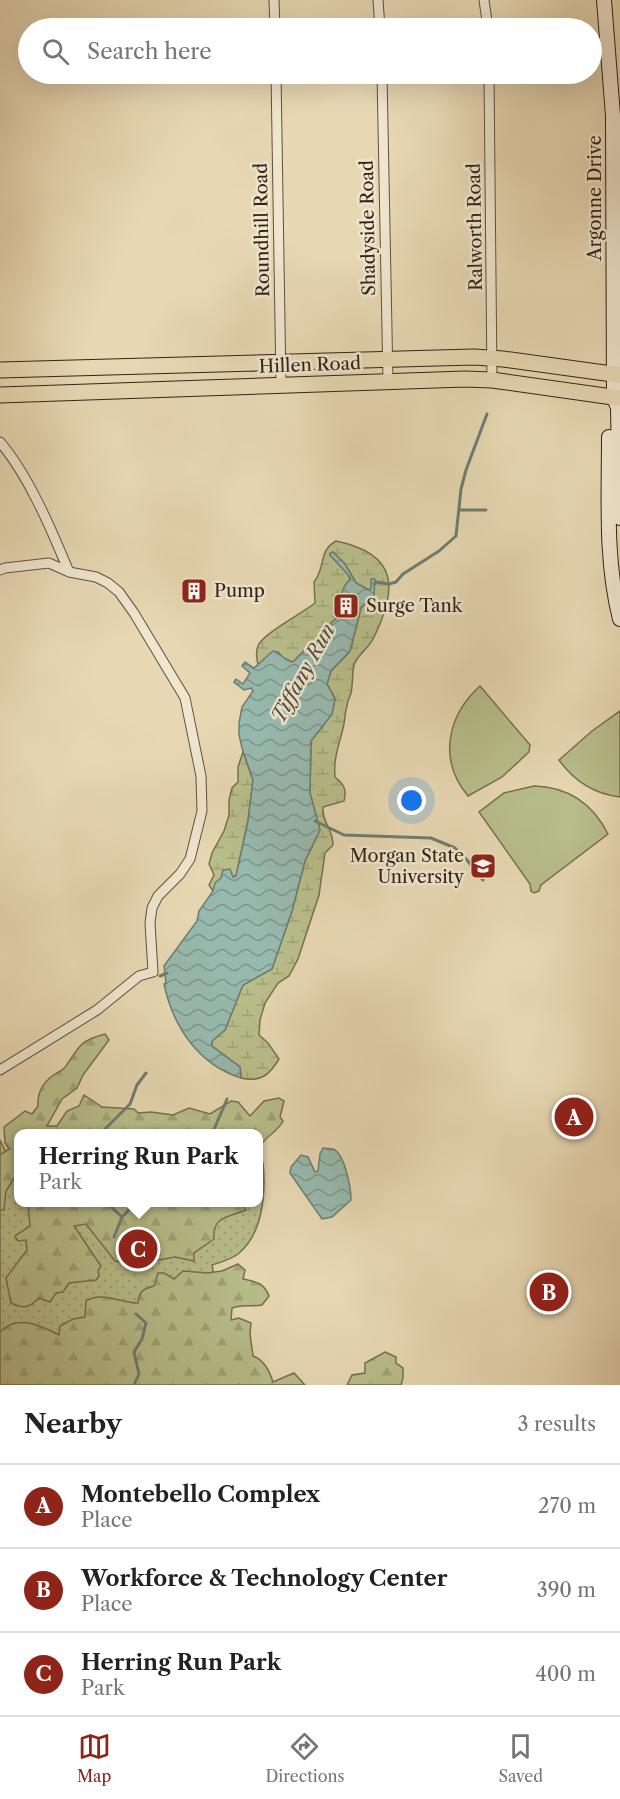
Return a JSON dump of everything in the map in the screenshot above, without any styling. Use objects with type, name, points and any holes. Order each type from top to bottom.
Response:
[{"type":"main road","name":"Argonne Drive","points":[[604,0],[613,116],[620,518]]},
{"type":"main road","name":"Hillen Road","points":[[0,370],[492,358],[617,374]]},
{"type":"main road","name":"Hillen Road","points":[[0,395],[465,379],[492,380],[617,398]]},
{"type":"main road","name":"Argonne Drive","points":[[617,398],[609,408],[610,545],[613,594],[620,619]]},
{"type":"street","points":[[274,0],[275,18]]},
{"type":"street","points":[[378,0],[379,18]]},
{"type":"street","points":[[484,0],[487,18]]},
{"type":"street","name":"Roundhill Road","points":[[276,84],[281,385]]},
{"type":"street","name":"Shadyside Road","points":[[382,84],[388,382]]},
{"type":"street","name":"Ralworth Road","points":[[489,84],[492,380]]},
{"type":"street","points":[[0,442],[13,459],[49,524],[69,572]]},
{"type":"street","points":[[0,570],[49,563],[69,572],[96,577],[119,592],[182,693],[188,708],[201,776],[202,794],[201,818],[187,865],[158,896],[152,908],[150,923],[153,972],[139,976],[97,1010],[0,1070]]},
{"type":"green space","points":[[336,541],[357,547],[372,555],[382,565],[388,576],[387,604],[373,639],[354,665],[351,693],[347,702],[335,763],[335,777],[344,788],[345,797],[344,801],[323,807],[324,818],[333,845],[325,853],[319,895],[298,959],[289,976],[278,983],[265,1003],[260,1020],[259,1035],[279,1059],[264,1076],[254,1079],[241,1078],[240,1067],[212,1046],[212,1041],[225,1030],[243,985],[272,969],[292,911],[305,861],[320,830],[310,793],[311,741],[332,714],[335,698],[327,684],[331,671],[350,651],[361,608],[374,596],[374,590],[368,590],[356,583],[345,564],[333,552],[330,555],[348,574],[350,580],[339,603],[338,617],[327,626],[318,644],[308,647],[293,662],[283,658],[278,652],[258,665],[256,655],[261,641],[315,603],[314,582],[320,571],[324,554]]},
{"type":"green space","points":[[480,686],[530,745],[529,752],[502,777],[468,796],[453,768],[450,739],[460,711]]},
{"type":"green space","points":[[620,711],[620,797],[594,790],[571,774],[559,760],[592,731]]},
{"type":"green space","points":[[243,752],[253,780],[248,821],[236,876],[219,881],[213,891],[209,885],[214,875],[209,864],[229,815],[229,800],[232,788],[238,782],[238,767]]},
{"type":"green space","points":[[534,786],[558,790],[578,799],[595,814],[608,834],[541,885],[539,891],[534,893],[479,812],[504,793]]},
{"type":"green space","points":[[105,1034],[109,1040],[83,1075],[77,1088],[62,1099],[47,1126],[57,1126],[67,1111],[79,1106],[84,1095],[102,1107],[134,1109],[138,1113],[173,1115],[189,1108],[210,1114],[231,1101],[238,1102],[250,1116],[264,1101],[279,1098],[284,1101],[280,1117],[283,1121],[263,1142],[263,1129],[14,1129],[14,1178],[6,1191],[4,1210],[0,1210],[0,1155],[9,1149],[5,1143],[4,1127],[25,1111],[32,1114],[38,1106],[40,1092],[47,1080],[64,1069],[78,1049],[90,1039]]},
{"type":"green space","points":[[0,1140],[14,1168],[14,1207],[262,1207],[258,1224],[246,1246],[238,1254],[212,1265],[221,1314],[0,1385]]},
{"type":"green space","points":[[28,1207],[244,1207],[246,1210],[223,1218],[216,1226],[214,1239],[194,1253],[194,1261],[175,1257],[138,1264],[115,1261],[86,1224],[74,1226],[101,1266],[98,1271],[99,1276],[96,1280],[69,1283],[63,1292],[56,1293],[50,1302],[39,1298],[29,1306],[22,1307],[11,1303],[6,1278],[27,1250],[26,1240],[18,1241],[15,1236],[30,1226]]},
{"type":"green space","points":[[238,1264],[245,1270],[243,1279],[259,1284],[265,1288],[269,1296],[262,1305],[232,1308],[231,1320],[239,1318],[251,1323],[253,1356],[266,1366],[273,1382],[294,1373],[305,1385],[0,1385],[0,1332],[14,1323],[29,1323],[59,1335],[60,1326],[73,1319],[85,1317],[86,1301],[92,1298],[105,1297],[138,1303],[142,1291],[154,1286],[158,1273],[164,1273],[174,1279],[183,1271],[208,1273],[222,1271]]},
{"type":"green space","points":[[385,1352],[396,1357],[396,1363],[403,1368],[401,1385],[347,1385],[352,1375],[365,1373],[365,1363]]},
{"type":"water","points":[[333,552],[345,564],[356,583],[369,590],[371,579],[375,579],[374,596],[361,608],[350,651],[331,671],[327,684],[335,699],[332,714],[311,741],[310,793],[320,830],[305,861],[292,911],[272,969],[243,985],[225,1030],[212,1041],[212,1046],[240,1067],[241,1078],[213,1064],[190,1042],[181,1029],[168,1000],[164,984],[166,983],[164,966],[197,921],[199,911],[213,891],[215,883],[221,878],[223,870],[230,869],[233,877],[236,876],[248,821],[253,780],[242,748],[239,723],[242,707],[253,691],[251,688],[244,690],[234,682],[236,679],[243,684],[250,673],[242,666],[245,662],[254,668],[273,651],[293,662],[308,647],[318,644],[324,634],[324,629],[338,617],[341,597],[350,580],[350,577],[330,555]]},
{"type":"water","points":[[323,1148],[333,1149],[341,1157],[351,1200],[332,1217],[322,1219],[290,1173],[291,1167],[301,1155],[308,1157],[315,1172],[318,1171]]},
{"type":"waterway","name":"Tiffany Run","points":[[374,584],[376,582],[389,584],[396,582],[403,574],[439,551],[456,536],[461,489],[487,414]]},
{"type":"waterway","points":[[461,510],[486,510]]},
{"type":"waterway","points":[[315,821],[344,835],[431,838],[455,848],[483,880]]},
{"type":"waterway","name":"Tiffany Run","points":[[160,976],[167,973]]},
{"type":"waterway","name":"Tiffany Run","points":[[105,1129],[130,1104],[137,1085],[146,1073]]},
{"type":"waterway","name":"Tiffany Run","points":[[214,1129],[227,1099]]},
{"type":"waterway","name":"Tiffany Run","points":[[111,1207],[122,1217]]},
{"type":"waterway","name":"Tiffany Run","points":[[114,1237],[122,1217],[130,1207]]},
{"type":"waterway","name":"Tiffany Run","points":[[134,1385],[139,1374],[134,1352],[142,1339],[146,1323],[136,1314]]},
{"type":"place","name":"Pump","points":[[194,591]]},
{"type":"place","name":"Surge Tank","points":[[346,606]]},
{"type":"place","name":"Morgan State University","points":[[483,866]]},
{"type":"place","name":"Montebello Complex","points":[[574,1117]]},
{"type":"place","name":"Herring Run Park","points":[[138,1249]]},
{"type":"place","name":"Workforce & Technology Center","points":[[549,1292]]}]
